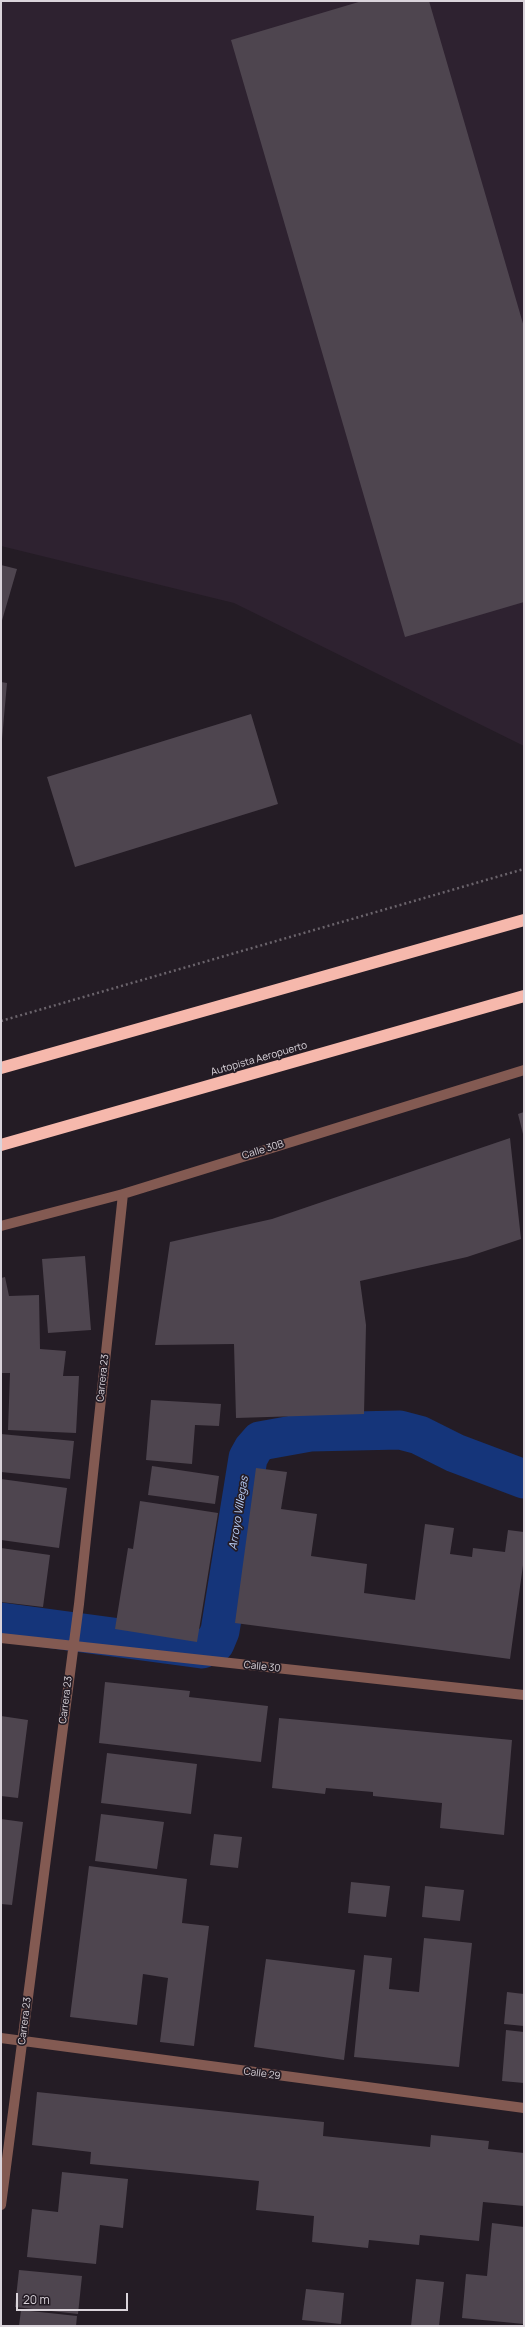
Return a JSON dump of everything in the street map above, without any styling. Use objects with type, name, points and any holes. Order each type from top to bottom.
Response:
[{"type":"highway","points":[[1,1068],[524,920]]},
{"type":"highway","name":"Autopista Aeropuerto","points":[[1,1145],[524,996]]},
{"type":"street","name":"Calle 30B","points":[[1,1226],[123,1194],[524,1070]]},
{"type":"street","name":"Carrera 23","points":[[1,2205],[79,1604],[123,1194]]},
{"type":"street","name":"Calle 30","points":[[1,1638],[74,1644],[524,1695]]},
{"type":"street","name":"Calle 29","points":[[1,2038],[524,2108]]},
{"type":"path","points":[[1,1020],[524,870]]},
{"type":"shaded area","points":[[1,1],[524,1],[524,746],[234,603],[1,546]]},
{"type":"building","points":[[362,1],[429,1],[524,327],[524,602],[405,637],[231,40]]},
{"type":"building","points":[[1,565],[17,569],[1,624]]},
{"type":"building","points":[[1,682],[7,683],[2,739],[1,739]]},
{"type":"building","points":[[251,714],[278,804],[75,867],[47,777]]},
{"type":"building","points":[[524,1112],[524,1134],[523,1134],[518,1114]]},
{"type":"building","points":[[510,1138],[521,1239],[467,1257],[360,1281],[366,1325],[364,1414],[236,1418],[234,1344],[155,1345],[170,1242],[272,1219]]},
{"type":"building","points":[[85,1256],[91,1330],[48,1333],[42,1259]]},
{"type":"building","points":[[5,1277],[9,1296],[39,1295],[40,1349],[66,1351],[63,1376],[79,1376],[76,1433],[8,1430],[10,1373],[1,1373],[1,1278]]},
{"type":"building","points":[[151,1400],[221,1404],[219,1426],[195,1425],[192,1464],[146,1460]]},
{"type":"building","points":[[1,1434],[74,1441],[70,1479],[1,1472]]},
{"type":"building","points":[[152,1466],[219,1476],[215,1504],[148,1495]]},
{"type":"building","points":[[256,1468],[287,1472],[281,1509],[317,1514],[311,1556],[367,1564],[364,1593],[415,1600],[425,1524],[454,1528],[450,1554],[472,1557],[473,1548],[505,1552],[508,1530],[524,1532],[524,1558],[510,1659],[235,1623]]},
{"type":"building","points":[[1,1479],[67,1488],[59,1548],[1,1540]]},
{"type":"building","points":[[140,1501],[218,1513],[197,1642],[115,1629],[128,1548],[133,1549]]},
{"type":"building","points":[[1,1548],[50,1555],[43,1607],[1,1602]]},
{"type":"building","points":[[105,1682],[190,1691],[189,1697],[268,1706],[261,1762],[99,1743]]},
{"type":"building","points":[[1,1716],[28,1720],[18,1798],[1,1796]]},
{"type":"building","points":[[279,1718],[512,1740],[504,1835],[440,1828],[442,1803],[373,1796],[373,1792],[326,1788],[325,1794],[272,1788]]},
{"type":"building","points":[[107,1753],[197,1764],[191,1814],[101,1803]]},
{"type":"building","points":[[101,1814],[164,1822],[157,1869],[95,1861]]},
{"type":"building","points":[[1,1819],[23,1822],[12,1905],[1,1904]]},
{"type":"building","points":[[214,1834],[242,1837],[238,1868],[210,1865]]},
{"type":"building","points":[[89,1866],[187,1879],[182,1923],[209,1926],[194,2046],[160,2042],[168,1978],[143,1974],[137,2025],[70,2017]]},
{"type":"building","points":[[351,1882],[390,1886],[386,1917],[348,1913]]},
{"type":"building","points":[[425,1886],[464,1890],[460,1921],[422,1917]]},
{"type":"building","points":[[424,1938],[472,1943],[459,2067],[354,2057],[364,1955],[392,1958],[389,1989],[419,1992]]},
{"type":"building","points":[[266,1959],[355,1970],[344,2060],[254,2047]]},
{"type":"building","points":[[507,1992],[524,1994],[524,2026],[504,2024]]},
{"type":"building","points":[[506,2030],[524,2032],[524,2083],[502,2081]]},
{"type":"building","points":[[37,2092],[324,2122],[323,2136],[430,2147],[431,2135],[489,2141],[488,2149],[524,2153],[524,2206],[483,2202],[479,2241],[420,2235],[419,2245],[369,2240],[368,2248],[312,2242],[314,2216],[256,2210],[259,2181],[90,2164],[91,2152],[32,2145]]},
{"type":"building","points":[[62,2172],[128,2179],[123,2228],[100,2225],[96,2264],[27,2257],[32,2209],[58,2212]]},
{"type":"building","points":[[492,2223],[524,2227],[524,2324],[462,2318],[466,2274],[487,2276]]},
{"type":"building","points":[[19,2270],[82,2276],[78,2314],[15,2307]]},
{"type":"building","points":[[416,2279],[444,2282],[439,2326],[411,2326]]},
{"type":"building","points":[[306,2289],[344,2293],[341,2324],[302,2320]]},
{"type":"building","points":[[21,2310],[77,2316],[76,2326],[19,2326]]},
{"type":"waterway","name":"Arroyo Villegas","points":[[1,1622],[202,1649],[215,1643],[220,1631],[248,1458],[260,1441],[310,1432],[400,1430],[419,1435],[455,1453],[524,1479]]}]
